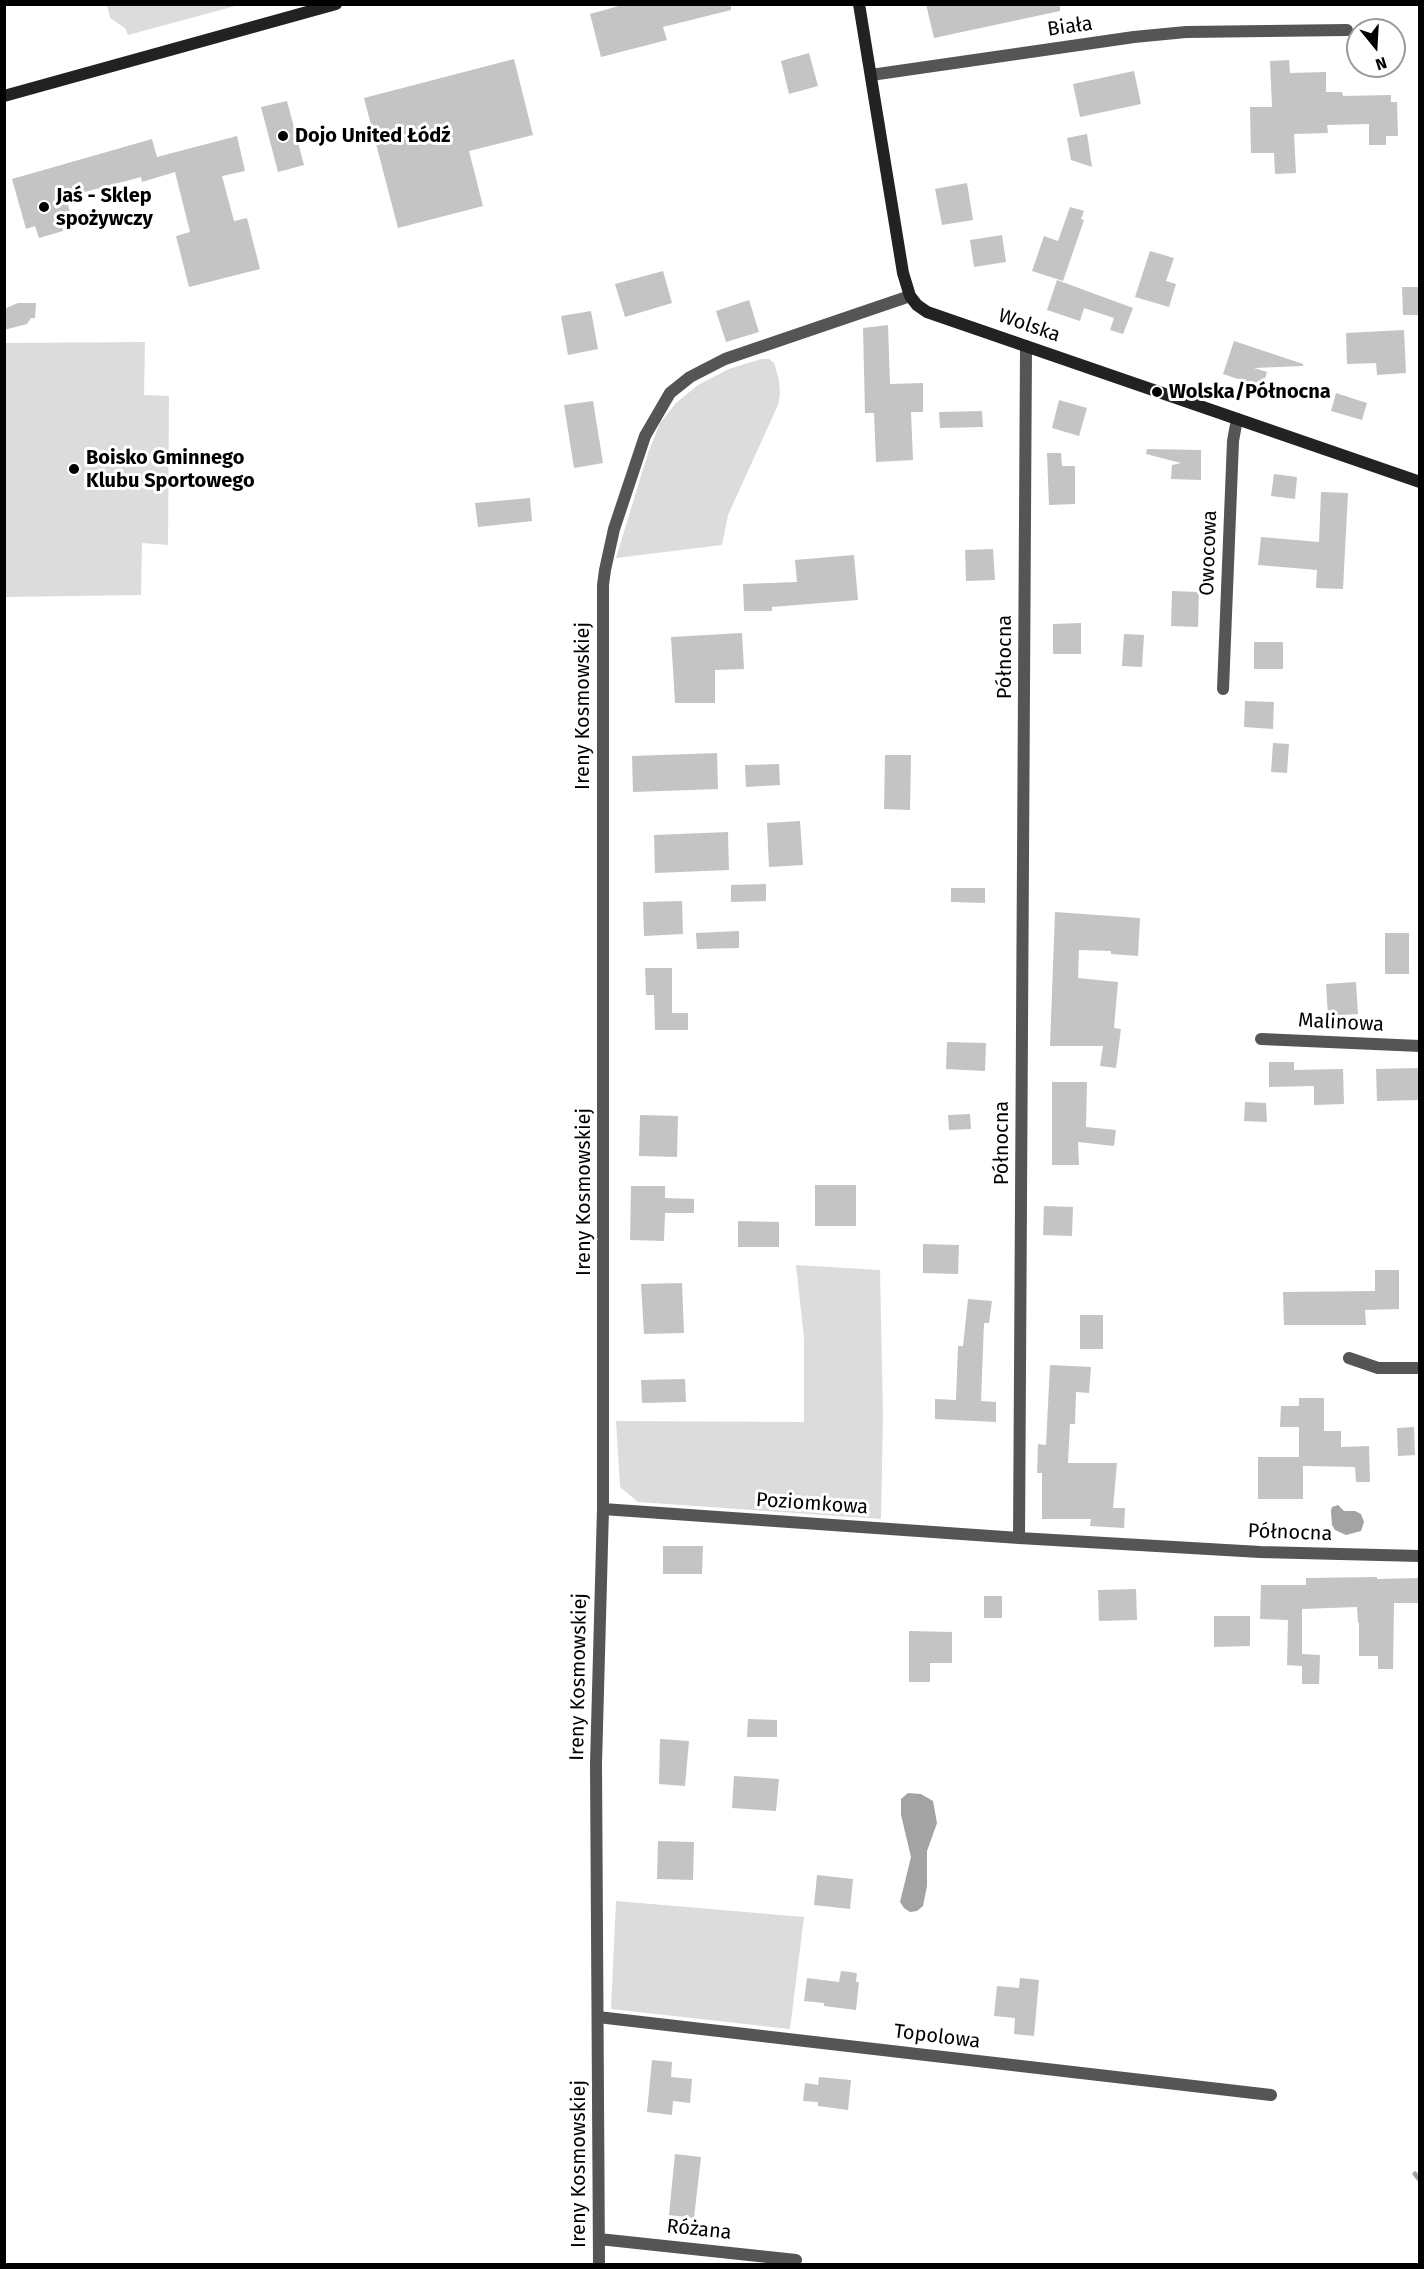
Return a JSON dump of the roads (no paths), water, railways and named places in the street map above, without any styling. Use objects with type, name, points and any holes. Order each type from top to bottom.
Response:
[{"type":"street","points":[[4,96],[336,4]]},
{"type":"street","points":[[859,4],[903,273],[910,296]]},
{"type":"street","name":"Biała","points":[[871,75],[1186,32],[1346,30]]},
{"type":"street","name":"Wolska","points":[[910,296],[927,312],[1419,482]]},
{"type":"street","name":"Ireny Kosmowskiej","points":[[598,2265],[596,1764],[603,1509],[603,585],[614,529],[645,436],[670,393],[690,377],[725,358],[910,296]]},
{"type":"street","name":"Północna","points":[[1026,346],[1018,1538],[1260,1552],[1419,1556]]},
{"type":"street","name":"Owocowa","points":[[1223,689],[1233,441],[1237,419]]},
{"type":"street","name":"Malinowa","points":[[1261,1039],[1419,1046]]},
{"type":"street","points":[[1349,1358],[1378,1368],[1419,1368]]},
{"type":"street","name":"Poziomkowa","points":[[603,1509],[1018,1538]]},
{"type":"street","name":"Topolowa","points":[[598,2017],[1271,2095]]},
{"type":"street","name":"Różana","points":[[598,2239],[796,2260]]},
{"type":"waterway","points":[[1415,2174],[1420,2180]]},
{"type":"place","name":"Dojo United Łódź","points":[[283,136]]},
{"type":"place","name":"Jaś - Sklep spożywczy","points":[[44,207]]},
{"type":"place","name":"Wolska/Północna","points":[[1157,392]]},
{"type":"place","name":"Boisko Gminnego Klubu Sportowego","points":[[74,469]]}]
